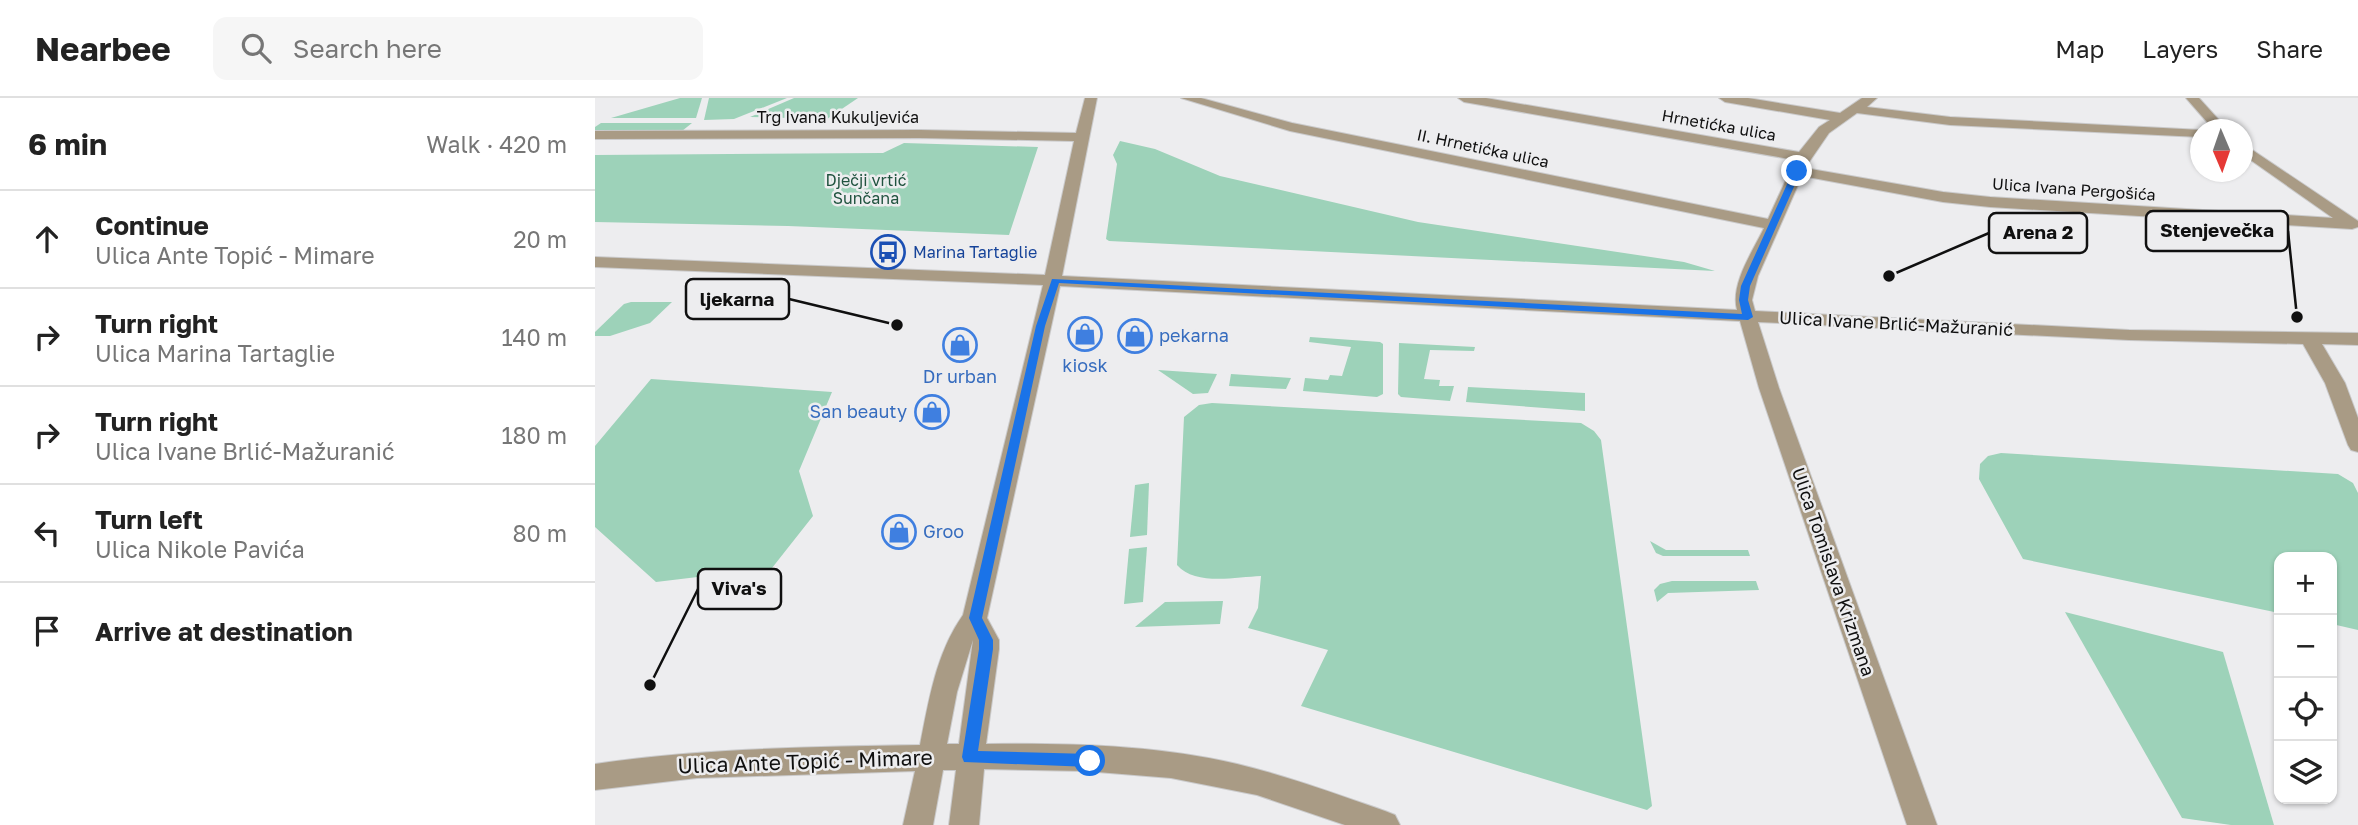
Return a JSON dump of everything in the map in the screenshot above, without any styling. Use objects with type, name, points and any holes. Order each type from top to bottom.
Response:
[{"type":"street","points":[[918,825],[930,757],[958,642],[975,618],[1040,326],[1055,281],[1076,157],[1091,98]]},
{"type":"street","name":"II. Hrnetićka ulica","points":[[1187,98],[1290,127],[1773,225]]},
{"type":"street","name":"Hrnetićka ulica","points":[[1464,98],[1800,164]]},
{"type":"street","points":[[1725,98],[1839,117]]},
{"type":"street","name":"Ulica Tomislava Krizmana","points":[[1871,98],[1839,117],[1824,130],[1800,164],[1744,293],[1748,317],[1818,529],[1922,825]]},
{"type":"street","points":[[2192,98],[2212,119]]},
{"type":"street","points":[[1854,109],[1921,120],[2190,133]]},
{"type":"street","name":"Trg Ivana Kukuljevića","points":[[595,135],[920,134],[1082,137]]},
{"type":"street","points":[[2253,155],[2355,226]]},
{"type":"street","name":"Ulica Ivana Pergošića","points":[[1800,164],[1943,197],[2355,226]]},
{"type":"street","name":"Ulica Ivane Brlić-Mažuranić","points":[[595,262],[1055,281],[2129,335],[2358,339]]},
{"type":"street","points":[[2310,339],[2335,383],[2358,445]]},
{"type":"street","points":[[964,825],[970,757],[986,649],[986,640],[975,618]]},
{"type":"street","name":"Ulica Ante Topić - Mimare","points":[[595,777],[691,764],[930,757],[1154,764],[1215,773],[1276,789],[1385,825]]},
{"type":"green space","points":[[680,98],[702,98],[696,118],[611,118]]},
{"type":"green space","points":[[709,98],[787,98],[734,119],[704,120]]},
{"type":"green space","points":[[794,98],[858,98],[827,119],[750,117]]},
{"type":"green space","points":[[601,123],[692,123],[682,131],[595,131],[595,127]]},
{"type":"green space","points":[[1120,141],[1155,149],[1220,176],[1418,222],[1684,262],[1715,271],[1109,241],[1106,239],[1117,164],[1113,155]]},
{"type":"green space","name":"Dječji vrtić Sunčana","points":[[904,143],[1038,147],[1009,235],[595,222],[595,155],[883,153]]},
{"type":"green space","points":[[672,302],[650,323],[610,336],[595,336],[595,332],[624,304]]},
{"type":"green space","points":[[1310,337],[1383,344],[1383,394],[1377,397],[1303,391],[1305,378],[1328,380],[1330,375],[1342,376],[1351,347],[1309,342]]},
{"type":"green space","points":[[1399,343],[1475,347],[1474,351],[1430,350],[1424,379],[1440,380],[1439,386],[1454,386],[1450,401],[1401,397],[1398,394]]},
{"type":"green space","points":[[1158,370],[1217,374],[1208,393],[1193,394]]},
{"type":"green space","points":[[1231,374],[1291,378],[1286,389],[1229,386]]},
{"type":"green space","points":[[651,379],[832,392],[799,471],[813,516],[772,568],[656,582],[595,527],[595,446]]},
{"type":"green space","points":[[1468,387],[1585,393],[1585,411],[1466,402]]},
{"type":"green space","points":[[1212,403],[1581,423],[1594,431],[1601,440],[1652,806],[1647,810],[1301,706],[1328,650],[1248,628],[1258,608],[1261,576],[1205,578],[1185,572],[1177,565],[1184,417],[1199,405]]},
{"type":"green space","points":[[2001,453],[2338,474],[2353,483],[2358,493],[2358,630],[2337,625],[2337,552],[2274,552],[2274,612],[2023,559],[1979,479],[1980,464],[1988,456]]},
{"type":"green space","points":[[1149,483],[1147,535],[1130,537],[1135,485]]},
{"type":"green space","points":[[1650,541],[1666,550],[1748,550],[1750,556],[1663,556],[1656,553]]},
{"type":"green space","points":[[1147,547],[1143,602],[1124,604],[1129,549]]},
{"type":"green space","points":[[1672,581],[1756,581],[1759,590],[1668,593],[1657,602],[1654,590],[1660,584]]},
{"type":"green space","points":[[1223,601],[1220,624],[1135,627],[1165,602]]},
{"type":"green space","points":[[2065,612],[2223,652],[2274,825],[2231,825],[2182,818]]},
{"type":"place","name":"Marina Tartaglie","points":[[888,252]]},
{"type":"place","name":"Arena 2","points":[[1889,276]]},
{"type":"place","name":"Stenjevečka","points":[[2297,317]]},
{"type":"place","name":"ljekarna","points":[[897,325]]},
{"type":"place","name":"kiosk","points":[[1085,334]]},
{"type":"place","name":"pekarna","points":[[1135,336]]},
{"type":"place","name":"Dr urban","points":[[960,345]]},
{"type":"place","name":"San beauty","points":[[932,412]]},
{"type":"place","name":"Groo","points":[[899,532]]},
{"type":"place","name":"Viva's","points":[[650,685]]},
{"type":"route","points":[[1090,761],[970,757],[986,649],[986,640],[975,618],[1040,326],[1055,281],[1748,317],[1743,300],[1746,286],[1797,171]]}]
